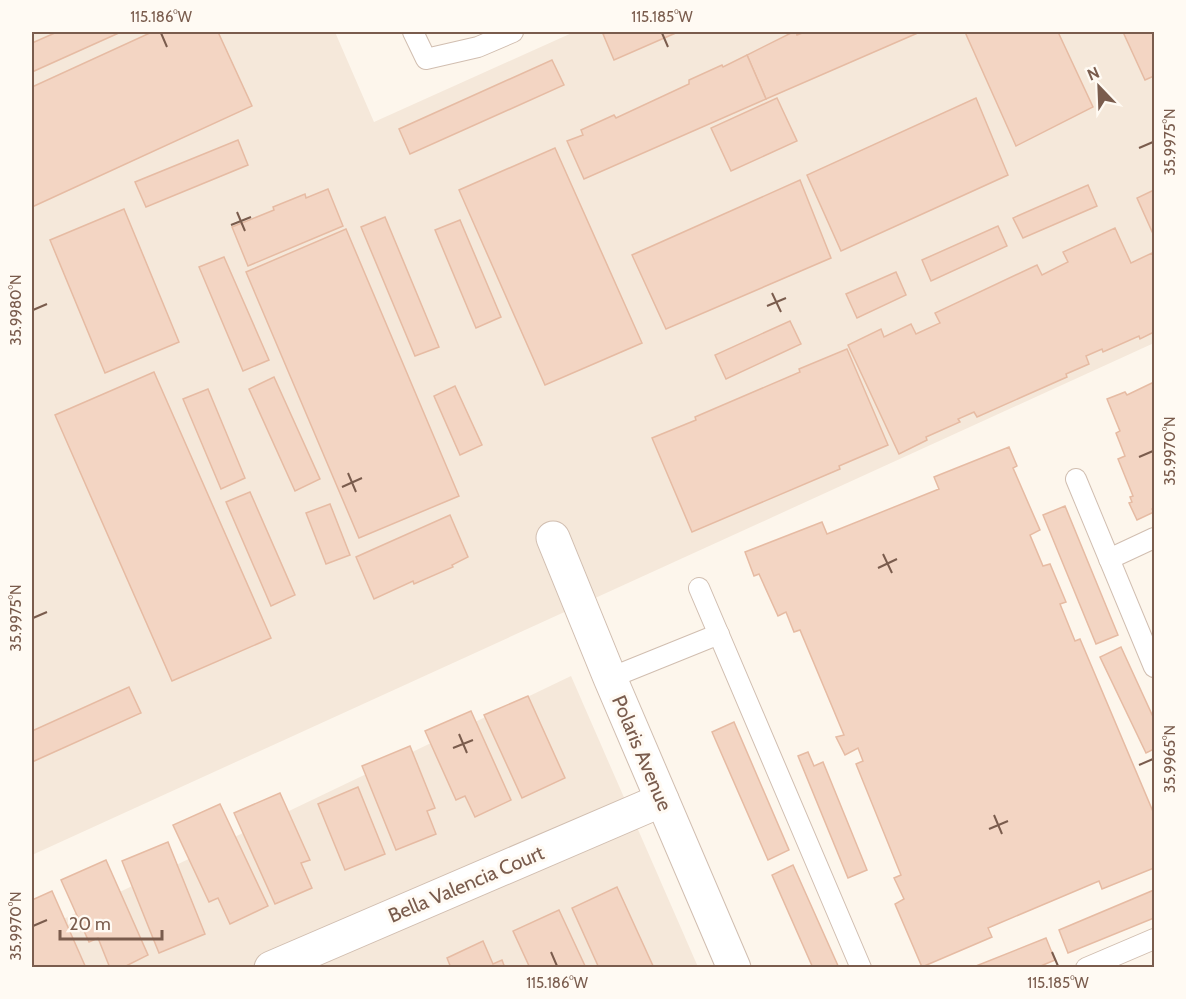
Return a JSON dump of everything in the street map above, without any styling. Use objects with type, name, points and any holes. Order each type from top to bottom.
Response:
[{"type":"street","name":"Polaris Avenue","points":[[553,538],[734,968]]},
{"type":"street","name":"Bella Valencia Court","points":[[271,968],[662,800]]},
{"type":"lane","points":[[413,32],[426,59],[478,47],[513,32]]},
{"type":"lane","points":[[1076,479],[1155,667]]},
{"type":"lane","points":[[1109,559],[1155,538]]},
{"type":"lane","points":[[699,588],[861,968]]},
{"type":"lane","points":[[610,678],[719,634]]},
{"type":"lane","points":[[1086,968],[1155,939]]},
{"type":"shaded area","points":[[32,32],[335,32],[374,122],[574,32],[1154,32],[1154,343],[32,855]]},
{"type":"shaded area","points":[[571,676],[698,967],[32,968],[32,934]]},
{"type":"building","points":[[57,32],[121,32],[32,72],[32,43]]},
{"type":"building","points":[[152,32],[218,32],[252,106],[32,207],[32,87]]},
{"type":"building","points":[[609,32],[678,32],[614,60],[603,34]]},
{"type":"building","points":[[793,32],[797,35],[805,32],[920,32],[766,99],[747,55]]},
{"type":"building","points":[[965,32],[1058,32],[1093,107],[1016,146]]},
{"type":"building","points":[[1123,32],[1154,32],[1154,76],[1145,80]]},
{"type":"building","points":[[747,55],[766,99],[584,179],[567,141],[583,135],[581,130],[614,115],[616,118],[689,84],[689,80]]},
{"type":"building","points":[[552,60],[564,85],[410,154],[399,129]]},
{"type":"building","points":[[777,98],[797,141],[731,171],[711,128]]},
{"type":"building","points":[[976,98],[1008,175],[841,251],[807,175]]},
{"type":"building","points":[[238,140],[248,165],[146,207],[135,182]]},
{"type":"building","points":[[555,148],[642,343],[545,385],[459,190]]},
{"type":"building","points":[[800,180],[831,258],[666,329],[632,255]]},
{"type":"building","points":[[1088,185],[1097,206],[1023,238],[1013,218]]},
{"type":"building","points":[[328,189],[343,226],[248,266],[232,227],[274,210],[273,207],[305,194],[306,198]]},
{"type":"building","points":[[1154,190],[1154,236],[1137,198]]},
{"type":"building","points":[[124,209],[179,342],[105,373],[50,240]]},
{"type":"building","points":[[385,217],[439,347],[415,356],[361,227]]},
{"type":"building","points":[[460,220],[501,317],[476,328],[435,230]]},
{"type":"building","points":[[998,226],[1007,246],[931,281],[922,260]]},
{"type":"building","points":[[1115,228],[1131,263],[1152,253],[1154,258],[1154,332],[1140,339],[1139,336],[1103,352],[1102,349],[1086,356],[1089,364],[1066,374],[1067,377],[977,417],[974,412],[958,419],[960,422],[926,437],[927,440],[899,454],[848,345],[881,329],[884,337],[911,324],[916,334],[940,323],[935,313],[1037,265],[1042,275],[1068,262],[1063,252]]},
{"type":"building","points":[[346,229],[459,496],[359,538],[246,272]]},
{"type":"building","points":[[224,257],[269,360],[243,371],[199,267]]},
{"type":"building","points":[[896,272],[906,295],[857,318],[846,294]]},
{"type":"building","points":[[790,321],[801,344],[726,379],[715,355]]},
{"type":"building","points":[[847,349],[888,445],[839,466],[840,469],[692,532],[652,438],[696,420],[695,417],[800,372],[799,369]]},
{"type":"building","points":[[154,372],[271,638],[172,681],[55,415]]},
{"type":"building","points":[[274,377],[320,479],[295,491],[249,389]]},
{"type":"building","points":[[1154,382],[1154,508],[1152,509],[1154,512],[1137,520],[1129,503],[1132,502],[1130,497],[1133,496],[1118,459],[1125,456],[1116,433],[1120,431],[1107,399],[1125,392],[1127,395]]},
{"type":"building","points":[[455,386],[482,445],[460,455],[434,396]]},
{"type":"building","points":[[208,389],[245,478],[221,489],[183,399]]},
{"type":"building","points":[[1009,447],[1017,466],[1013,468],[1040,530],[1030,535],[1043,566],[1050,564],[1066,602],[1060,604],[1075,641],[1080,639],[1154,814],[1154,868],[1102,889],[1099,881],[988,928],[992,937],[922,967],[895,904],[904,899],[894,878],[901,875],[856,764],[863,761],[858,748],[845,755],[836,737],[844,735],[800,630],[794,632],[786,612],[778,616],[759,574],[754,576],[745,552],[822,522],[827,534],[939,489],[934,477]]},
{"type":"building","points":[[250,492],[295,595],[271,606],[226,502]]},
{"type":"building","points":[[330,504],[350,555],[326,564],[306,513]]},
{"type":"building","points":[[1065,506],[1118,635],[1096,644],[1043,515]]},
{"type":"building","points":[[450,515],[468,557],[452,565],[453,567],[414,584],[413,581],[374,599],[356,557]]},
{"type":"building","points":[[1121,647],[1154,719],[1154,749],[1146,753],[1100,657]]},
{"type":"building","points":[[129,687],[141,713],[32,762],[32,731]]},
{"type":"building","points":[[528,696],[565,778],[522,798],[484,715]]},
{"type":"building","points":[[471,711],[511,800],[475,817],[465,796],[456,800],[425,731]]},
{"type":"building","points":[[734,722],[789,850],[768,860],[712,732]]},
{"type":"building","points":[[410,746],[435,808],[427,811],[436,834],[396,850],[362,766]]},
{"type":"building","points":[[808,752],[814,766],[823,762],[867,870],[848,878],[798,756]]},
{"type":"building","points":[[358,787],[385,854],[345,870],[318,804]]},
{"type":"building","points":[[280,793],[310,860],[301,863],[312,888],[275,904],[234,813]]},
{"type":"building","points":[[220,804],[268,906],[230,924],[218,898],[209,902],[173,825]]},
{"type":"building","points":[[168,842],[205,934],[159,953],[122,861]]},
{"type":"building","points":[[106,860],[148,955],[122,968],[110,968],[98,938],[89,942],[61,880]]},
{"type":"building","points":[[793,865],[839,968],[813,968],[772,875]]},
{"type":"building","points":[[617,887],[654,968],[599,968],[572,908]]},
{"type":"building","points":[[1154,890],[1154,918],[1068,953],[1059,930]]},
{"type":"building","points":[[52,891],[86,968],[32,968],[32,900]]},
{"type":"building","points":[[559,910],[586,968],[530,968],[513,931]]},
{"type":"building","points":[[1046,938],[1055,960],[1036,968],[971,968]]},
{"type":"building","points":[[483,941],[493,964],[502,960],[505,968],[451,968],[447,958]]}]
